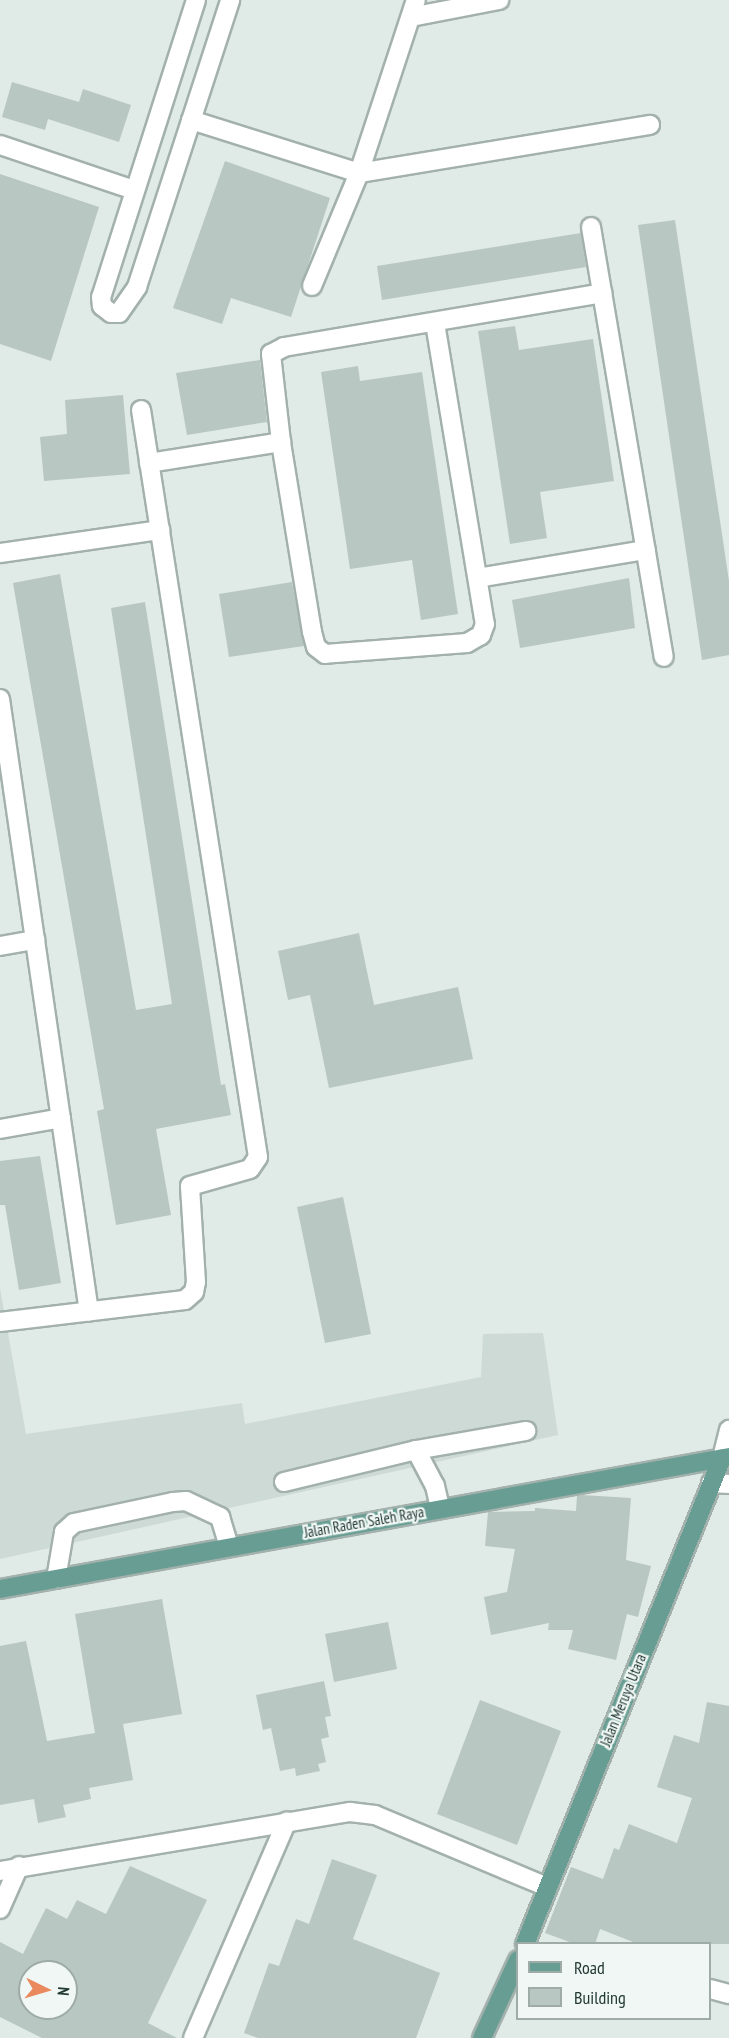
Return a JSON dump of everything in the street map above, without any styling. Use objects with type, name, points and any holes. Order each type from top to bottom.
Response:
[{"type":"main road","name":"Jalan Meruya Utara","points":[[526,1942],[547,1887],[720,1484],[725,1457]]},
{"type":"main road","name":"Jalan Raden Saleh Raya","points":[[0,1589],[725,1457]]},
{"type":"main road","points":[[482,2038],[516,1964]]},
{"type":"street","points":[[196,0],[101,297],[102,306],[111,313],[119,313],[137,287],[230,0]]},
{"type":"street","points":[[312,286],[359,173],[414,8],[499,0]]},
{"type":"street","points":[[191,120],[359,173],[650,125]]},
{"type":"street","points":[[0,145],[134,190]]},
{"type":"street","points":[[591,227],[664,657]]},
{"type":"street","points":[[435,323],[485,624],[474,640],[325,654],[316,647],[312,632],[281,442],[271,354],[284,347],[602,293]]},
{"type":"street","points":[[0,1322],[179,1302],[191,1296],[196,1282],[190,1186],[250,1169],[259,1150],[141,410]]},
{"type":"street","points":[[149,463],[281,442]]},
{"type":"street","points":[[0,553],[160,530]]},
{"type":"street","points":[[478,578],[646,550]]},
{"type":"street","points":[[0,699],[3,747],[35,940],[89,1311]]},
{"type":"street","points":[[0,945],[35,940]]},
{"type":"street","points":[[0,1129],[61,1118]]},
{"type":"street","points":[[725,1457],[729,1430]]},
{"type":"street","points":[[284,1482],[416,1450],[526,1431]]},
{"type":"street","points":[[416,1450],[435,1486],[440,1508]]},
{"type":"street","points":[[56,1579],[64,1532],[74,1523],[173,1502],[186,1501],[220,1517],[229,1547]]},
{"type":"street","points":[[0,1870],[350,1812],[375,1815],[547,1887]]},
{"type":"street","points":[[193,2038],[287,1821]]},
{"type":"street","points":[[0,1909],[20,1866]]},
{"type":"street","points":[[711,1989],[729,1994]]},
{"type":"shaded area","points":[[0,1288],[26,1434],[242,1403],[245,1424],[481,1377],[483,1334],[543,1333],[558,1435],[0,1559]]},
{"type":"building","points":[[12,82],[79,102],[83,89],[131,105],[119,142],[48,119],[45,130],[2,117]]},
{"type":"building","points":[[225,161],[330,198],[291,317],[231,298],[222,324],[173,308]]},
{"type":"building","points":[[0,174],[99,207],[51,361],[0,344]]},
{"type":"building","points":[[675,220],[729,581],[729,655],[702,660],[638,225]]},
{"type":"building","points":[[581,233],[586,267],[382,300],[377,266]]},
{"type":"building","points":[[515,326],[519,350],[593,339],[614,481],[540,492],[547,538],[510,544],[478,331]]},
{"type":"building","points":[[260,360],[267,422],[187,435],[176,373]]},
{"type":"building","points":[[358,366],[360,381],[422,372],[458,614],[421,620],[412,560],[350,569],[321,372]]},
{"type":"building","points":[[123,395],[130,474],[44,481],[40,437],[67,434],[65,400]]},
{"type":"building","points":[[60,574],[136,1010],[172,1004],[111,608],[145,602],[221,1085],[225,1084],[231,1115],[156,1129],[171,1215],[116,1225],[97,1111],[104,1109],[13,583]]},
{"type":"building","points":[[629,578],[635,628],[520,648],[512,600]]},
{"type":"building","points":[[292,582],[304,646],[229,657],[219,594]]},
{"type":"building","points":[[359,933],[374,1005],[458,987],[473,1059],[329,1088],[310,995],[288,1000],[278,951]]},
{"type":"building","points":[[40,1156],[61,1283],[19,1290],[5,1205],[0,1205],[0,1161]]},
{"type":"building","points":[[343,1197],[371,1334],[325,1343],[297,1207]]},
{"type":"building","points":[[577,1496],[631,1498],[626,1560],[651,1566],[638,1617],[627,1614],[616,1660],[568,1649],[573,1630],[548,1630],[549,1623],[491,1635],[484,1597],[507,1592],[515,1549],[485,1546],[488,1512],[535,1511],[535,1508],[576,1511]]},
{"type":"building","points":[[162,1599],[182,1714],[123,1724],[133,1780],[89,1788],[91,1799],[63,1805],[66,1817],[38,1823],[34,1799],[0,1805],[0,1646],[26,1641],[47,1741],[95,1733],[75,1614]]},
{"type":"building","points":[[388,1622],[397,1669],[334,1682],[325,1634]]},
{"type":"building","points":[[324,1681],[331,1716],[325,1717],[329,1737],[321,1739],[326,1762],[318,1764],[320,1771],[296,1776],[295,1768],[280,1771],[271,1728],[263,1730],[256,1695]]},
{"type":"building","points":[[480,1700],[561,1731],[517,1845],[437,1814]]},
{"type":"building","points":[[707,1702],[729,1706],[729,1944],[633,1942],[600,1929],[596,1942],[570,1942],[545,1933],[571,1867],[603,1879],[614,1848],[619,1850],[629,1824],[677,1843],[692,1798],[657,1787],[674,1735],[699,1743]]},
{"type":"building","points":[[332,1859],[377,1875],[353,1939],[440,1973],[416,2038],[258,2038],[244,2033],[269,1963],[279,1966],[296,1919],[309,1924]]},
{"type":"building","points":[[130,1866],[207,1900],[148,2023],[177,2038],[42,2038],[0,2017],[0,1942],[23,1954],[46,1908],[67,1919],[77,1900],[106,1914]]}]
